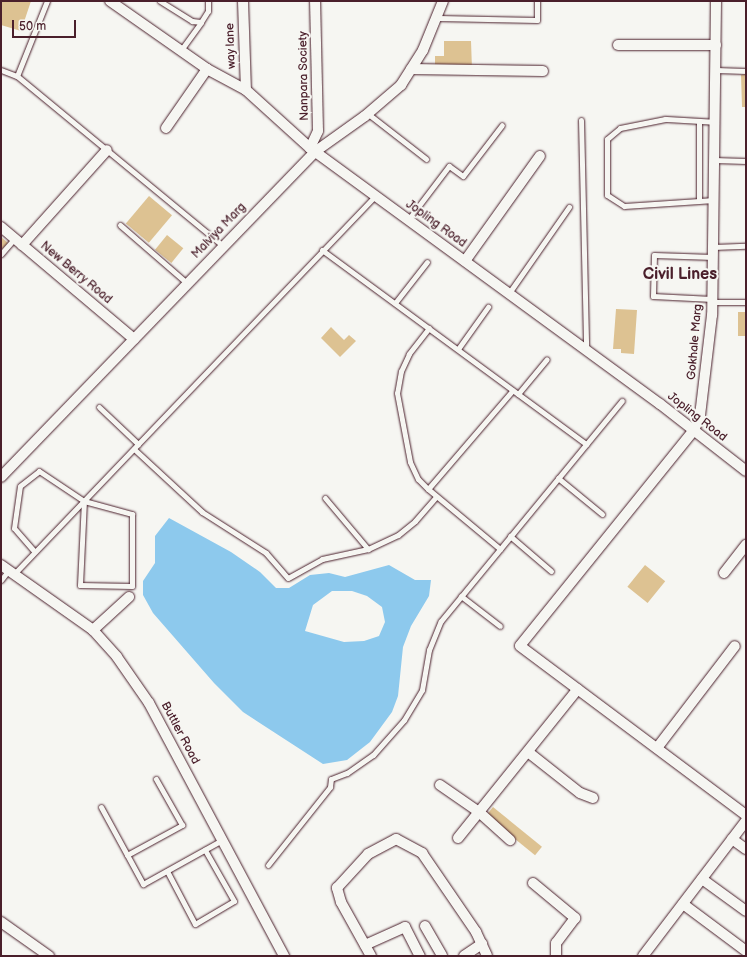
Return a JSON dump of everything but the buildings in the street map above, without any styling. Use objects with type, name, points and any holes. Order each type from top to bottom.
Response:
[{"type":"street","name":"Jopling Road","points":[[110,1],[207,69],[246,90],[313,150],[586,349],[746,471]]},
{"type":"street","name":"way lane","points":[[243,1],[246,90]]},
{"type":"street","name":"Nanpara Society","points":[[313,150],[318,131],[315,1]]},
{"type":"street","name":"Malviya Marg","points":[[1,477],[313,150],[368,113],[401,84],[411,69],[438,18],[443,1]]},
{"type":"street","name":"Gokhale Marg","points":[[578,689],[520,646],[694,430],[700,416],[712,300],[716,1]]},
{"type":"street","points":[[618,45],[716,45]]},
{"type":"street","points":[[166,128],[207,69]]},
{"type":"street","points":[[411,69],[543,71]]},
{"type":"street","points":[[22,246],[107,150]]},
{"type":"street","points":[[465,261],[540,156]]},
{"type":"street","name":"New Berry Road","points":[[1,227],[134,339]]},
{"type":"street","points":[[724,573],[746,545]]},
{"type":"street","name":"Buttler Road","points":[[8,570],[93,630],[117,657],[150,703],[284,956]]},
{"type":"street","points":[[93,630],[129,597]]},
{"type":"street","points":[[657,748],[735,646]]},
{"type":"street","points":[[458,838],[578,689],[746,815]]},
{"type":"street","points":[[528,752],[580,793],[593,798]]},
{"type":"street","points":[[440,785],[478,812],[510,840]]},
{"type":"street","points":[[643,956],[746,821]]},
{"type":"street","points":[[371,956],[341,902],[337,888],[368,854],[396,839],[422,853],[472,926],[487,956]]},
{"type":"street","points":[[732,839],[746,849]]},
{"type":"street","points":[[702,879],[746,911]]},
{"type":"street","points":[[533,883],[575,918],[556,943],[556,956]]},
{"type":"street","points":[[683,904],[746,951]]},
{"type":"street","points":[[1,922],[50,956]]},
{"type":"street","points":[[425,926],[442,956]]},
{"type":"street","points":[[365,945],[405,927],[420,956]]},
{"type":"street","points":[[464,956],[482,944]]},
{"type":"lane","points":[[17,76],[47,1]]},
{"type":"lane","points":[[160,1],[192,21],[201,22]]},
{"type":"lane","points":[[181,50],[208,10],[208,1]]},
{"type":"lane","points":[[438,18],[537,20],[537,1]]},
{"type":"lane","points":[[1,70],[17,76],[223,246]]},
{"type":"lane","points":[[716,70],[746,70]]},
{"type":"lane","points":[[368,113],[426,159]]},
{"type":"lane","points":[[581,120],[586,349]]},
{"type":"lane","points":[[714,200],[624,206],[608,195],[607,139],[620,128],[658,120],[715,122]]},
{"type":"lane","points":[[699,122],[699,200]]},
{"type":"lane","points":[[408,220],[449,166],[463,176],[502,125]]},
{"type":"lane","points":[[714,160],[746,162]]},
{"type":"lane","points":[[1,580],[8,570],[34,551],[84,501],[375,196]]},
{"type":"lane","points":[[509,293],[569,207]]},
{"type":"lane","points":[[120,225],[187,283]]},
{"type":"lane","points":[[1,254],[14,239]]},
{"type":"lane","points":[[746,246],[713,252],[654,255],[653,296],[746,302]]},
{"type":"lane","points":[[322,250],[586,444]]},
{"type":"lane","points":[[395,303],[427,262]]},
{"type":"lane","points":[[458,349],[488,307]]},
{"type":"lane","points":[[429,328],[409,354],[401,371],[397,393],[410,462],[418,479],[436,497],[500,549]]},
{"type":"lane","points":[[518,394],[547,359]]},
{"type":"lane","points":[[428,489],[513,390]]},
{"type":"lane","points":[[268,864],[330,787],[331,779],[347,773],[373,755],[404,720],[422,690],[429,650],[441,621],[622,401]]},
{"type":"lane","points":[[100,407],[136,447],[202,512],[266,553],[288,578],[322,559],[368,549],[398,535],[415,521],[436,497]]},
{"type":"lane","points":[[34,551],[14,528],[20,486],[39,471],[84,501],[132,514],[132,586],[80,585],[84,501]]},
{"type":"lane","points":[[558,478],[602,514]]},
{"type":"lane","points":[[325,498],[368,549]]},
{"type":"lane","points":[[510,536],[551,571]]},
{"type":"lane","points":[[461,596],[500,626]]},
{"type":"lane","points":[[127,855],[182,825],[156,779]]},
{"type":"lane","points":[[101,808],[143,884],[222,840]]},
{"type":"lane","points":[[167,871],[194,924],[234,901],[205,850]]},
{"type":"water","points":[[169,518],[231,552],[260,572],[276,588],[289,588],[310,575],[329,573],[345,577],[389,565],[415,580],[431,580],[429,596],[411,626],[403,647],[398,696],[392,712],[370,742],[347,760],[323,764],[243,712],[214,683],[153,613],[143,595],[143,581],[155,563],[155,536]],"holes":[[[332,591],[352,591],[367,596],[382,607],[385,622],[379,636],[364,641],[344,642],[305,631],[313,605]]]},
{"type":"district","name":"Civil Lines","points":[[680,275]]}]
